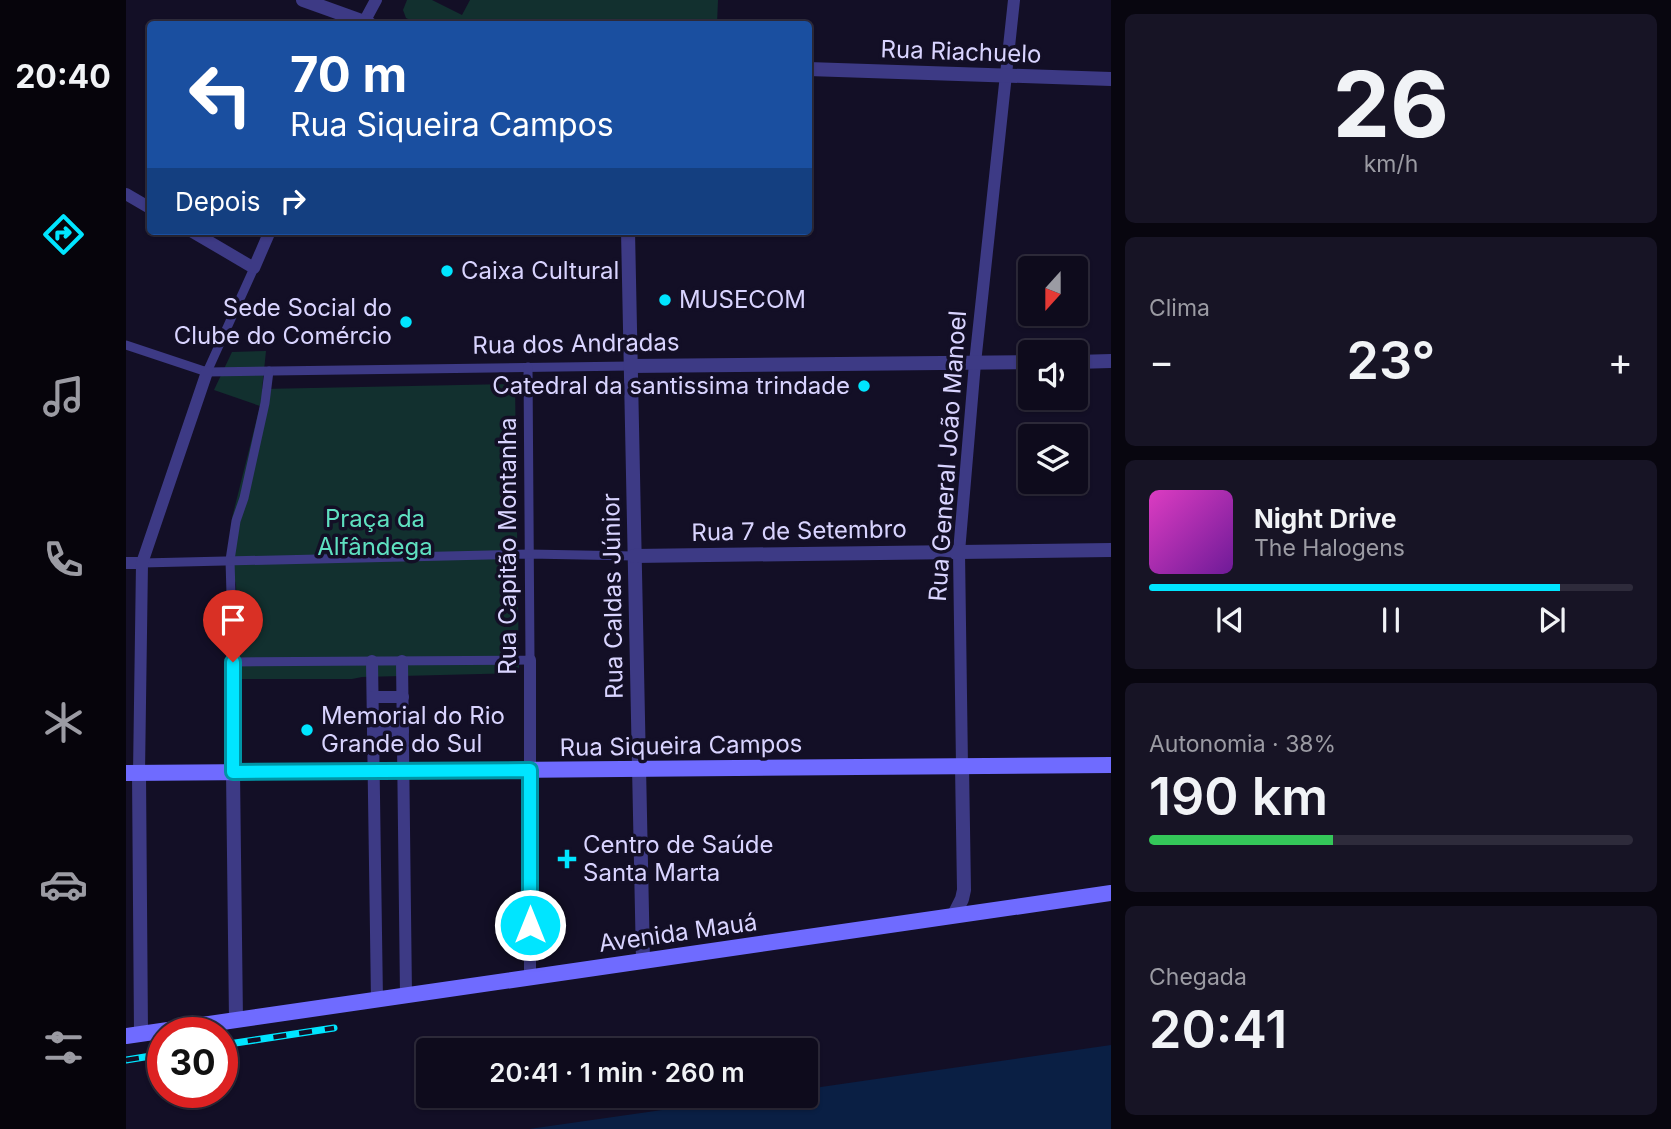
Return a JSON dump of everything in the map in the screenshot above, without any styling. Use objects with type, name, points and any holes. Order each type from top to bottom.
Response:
[{"type":"main road","name":"Rua Siqueira Campos","points":[[133,773],[1111,765]]},
{"type":"main road","name":"Avenida Mauá","points":[[238,1020],[1111,893]]},
{"type":"street","points":[[303,0],[357,21]]},
{"type":"street","points":[[366,21],[376,0]]},
{"type":"street","name":"Rua General João Manoel","points":[[954,915],[964,890],[959,552],[975,363],[1014,0]]},
{"type":"street","name":"Rua Riachuelo","points":[[812,69],[1111,79]]},
{"type":"street","points":[[126,194],[147,206]]},
{"type":"street","points":[[198,235],[254,268]]},
{"type":"street","points":[[134,1035],[133,773],[142,563],[207,372],[268,235]]},
{"type":"street","name":"Rua Caldas Júnior","points":[[628,235],[643,961]]},
{"type":"street","name":"Rua dos Andradas","points":[[126,345],[207,372],[1018,362]]},
{"type":"street","points":[[1088,362],[1111,362]]},
{"type":"street","name":"Rua Capitão Montanha","points":[[527,367],[530,977]]},
{"type":"street","points":[[236,1017],[230,560],[269,371]]},
{"type":"street","name":"Rua 7 de Setembro","points":[[529,554],[1111,550]]},
{"type":"street","points":[[126,563],[529,554]]},
{"type":"street","points":[[233,662],[530,660]]},
{"type":"street","points":[[372,661],[377,999]]},
{"type":"street","points":[[402,661],[406,995]]},
{"type":"street","points":[[373,697],[403,697]]},
{"type":"street","points":[[373,732],[403,731]]},
{"type":"green space","points":[[407,0],[432,0],[462,15],[470,0],[718,0],[717,21],[412,21],[406,18],[403,10]]},
{"type":"green space","name":"Praça da Alfândega","points":[[266,351],[262,389],[515,384],[519,673],[352,679],[238,679],[236,585],[230,560],[232,518],[260,406],[214,390],[232,352]]},
{"type":"water","points":[[1111,1045],[1111,1129],[529,1129],[676,1108],[818,1108],[818,1087]]},
{"type":"railway","points":[[238,1043],[334,1028]]},
{"type":"railway","points":[[126,1060],[147,1057]]},
{"type":"place","name":"Caixa Cultural","points":[[447,271]]},
{"type":"place","name":"MUSECOM","points":[[665,300]]},
{"type":"place","name":"Sede Social do Clube do Comércio","points":[[406,322]]},
{"type":"place","name":"Catedral da santissima trindade","points":[[864,386]]},
{"type":"place","name":"Memorial do Rio Grande do Sul","points":[[307,730]]},
{"type":"place","name":"Centro de Saúde Santa Marta","points":[[567,859]]},
{"type":"route","points":[[233,662],[233,772],[530,770],[530,925]]}]
